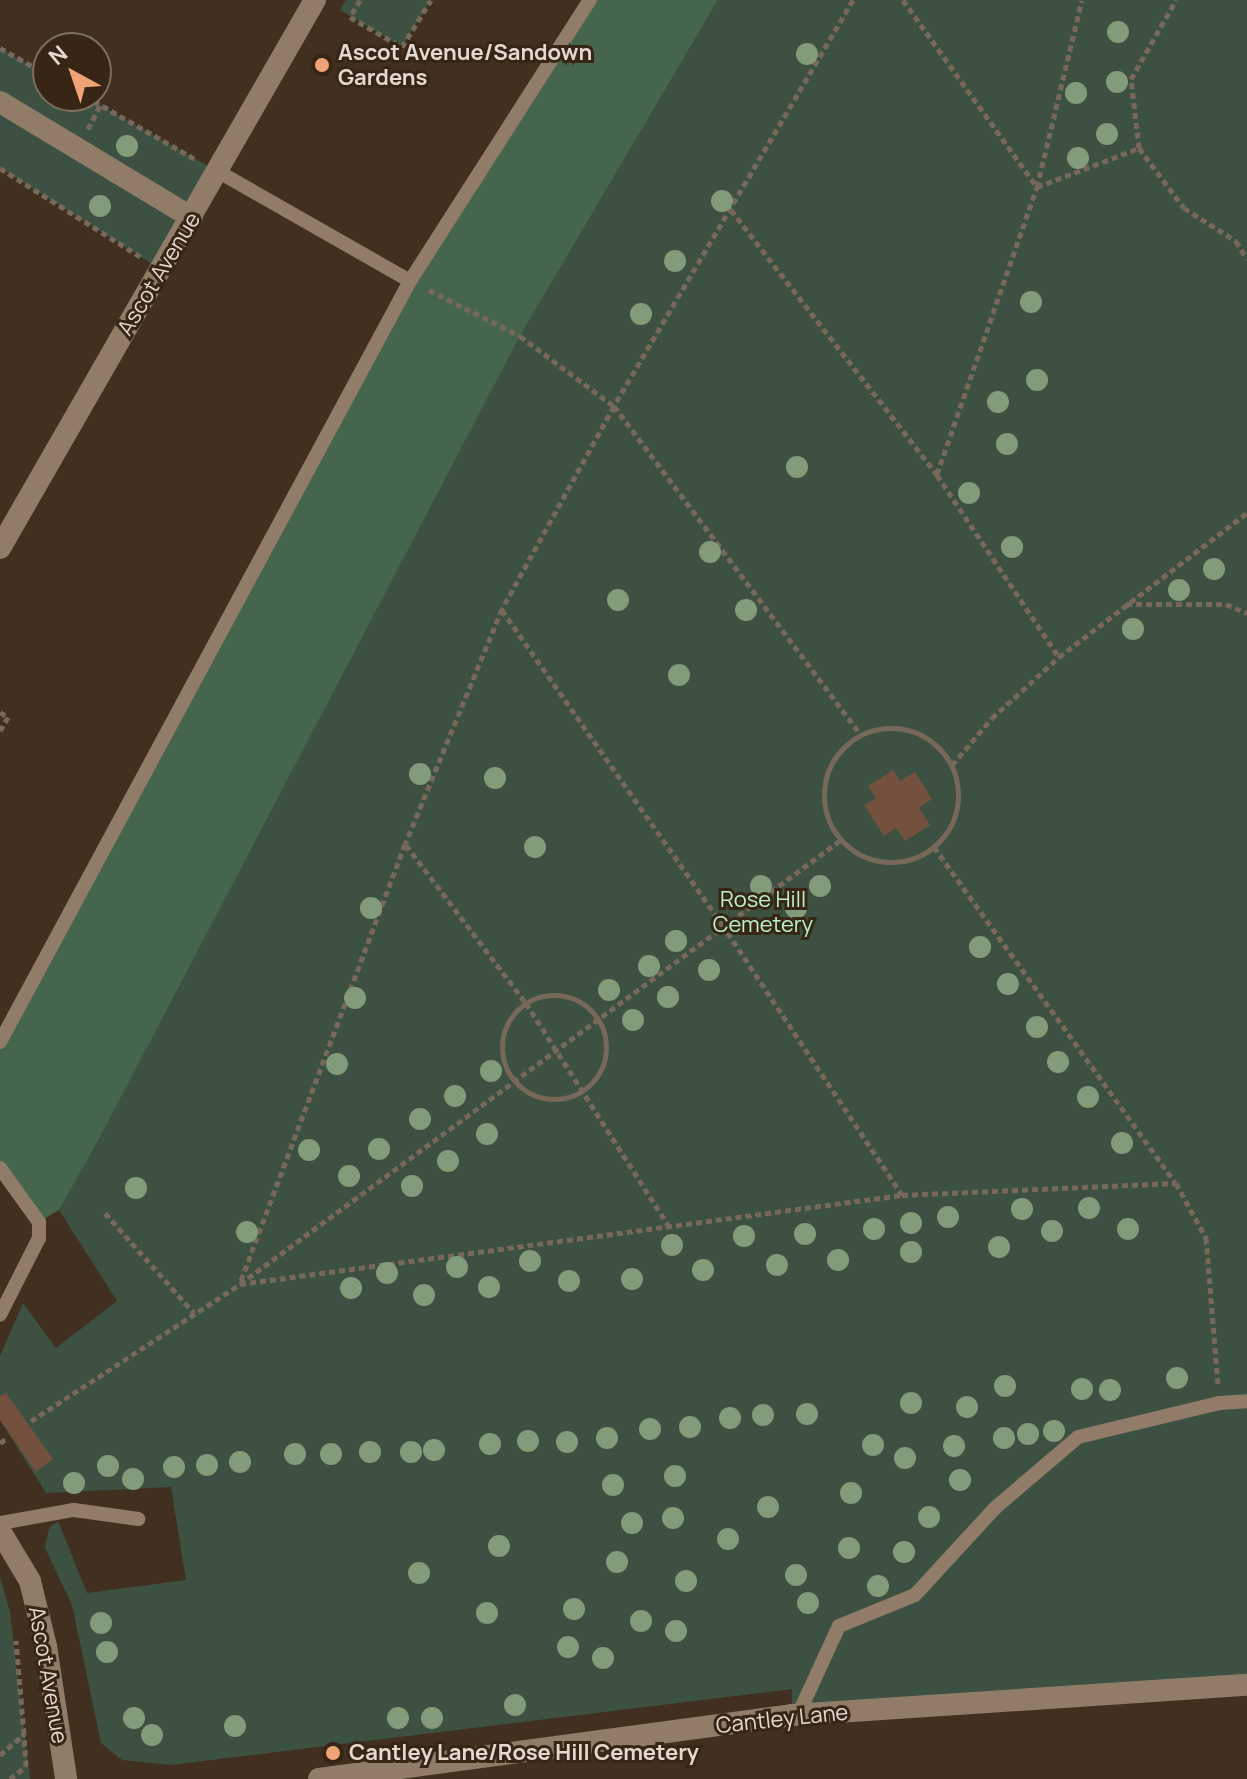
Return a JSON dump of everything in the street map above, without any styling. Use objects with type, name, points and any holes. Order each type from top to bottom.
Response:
[{"type":"street","name":"Ascot Avenue","points":[[0,548],[219,172],[315,0]]},
{"type":"street","points":[[0,102],[192,218]]},
{"type":"street","name":"Ascot Avenue","points":[[0,1531],[30,1581],[66,1779]]},
{"type":"street","name":"Cantley Lane","points":[[319,1779],[798,1715],[1247,1685]]},
{"type":"lane","points":[[0,1042],[410,281],[590,0]]},
{"type":"lane","points":[[219,172],[410,281]]},
{"type":"lane","points":[[0,1168],[39,1222],[39,1238],[0,1315]]},
{"type":"lane","points":[[798,1715],[839,1626],[915,1595],[995,1508],[1078,1437],[1220,1403],[1247,1401]]},
{"type":"lane","points":[[0,1523],[74,1510],[138,1519]]},
{"type":"path","points":[[360,0],[350,17],[402,47],[431,0]]},
{"type":"path","points":[[240,1284],[405,844],[502,609],[614,406],[853,0]]},
{"type":"path","points":[[903,0],[1037,187]]},
{"type":"path","points":[[937,475],[1037,187],[1082,0]]},
{"type":"path","points":[[1176,0],[1131,79],[1139,148],[1184,208],[1236,241],[1247,259]]},
{"type":"path","points":[[0,48],[32,66]]},
{"type":"path","points":[[112,111],[219,172]]},
{"type":"path","points":[[1037,187],[1139,148]]},
{"type":"path","points":[[0,168],[160,269]]},
{"type":"path","points":[[731,210],[937,475],[1059,657]]},
{"type":"path","points":[[410,281],[520,336],[614,406],[861,735]]},
{"type":"path","points":[[952,765],[992,718],[1059,657],[1123,604],[1247,513]]},
{"type":"path","points":[[1123,604],[1226,604],[1247,613]]},
{"type":"path","points":[[502,609],[722,924],[902,1195]]},
{"type":"path","points":[[0,712],[8,717],[0,731]]},
{"type":"path","points":[[892,728],[923,735],[952,765],[958,809],[934,847],[897,862],[866,857],[841,840],[830,823],[825,783],[844,747],[861,735],[892,728]]},
{"type":"path","points":[[31,1421],[240,1284],[517,1084],[722,924],[841,840]]},
{"type":"path","points":[[405,844],[526,1003],[670,1228]]},
{"type":"path","points":[[934,847],[1176,1183],[1206,1238],[1220,1403]]},
{"type":"path","points":[[555,995],[570,998],[599,1020],[607,1047],[604,1064],[583,1091],[549,1100],[517,1084],[508,1071],[503,1042],[514,1014],[526,1003],[555,995]]},
{"type":"path","points":[[240,1284],[902,1195],[1176,1183]]},
{"type":"path","points":[[105,1213],[194,1313]]},
{"type":"path","points":[[0,1443],[7,1438]]},
{"type":"path","points":[[10,1779],[26,1766],[15,1632]]},
{"type":"path","points":[[0,1755],[24,1734]]},
{"type":"green space","points":[[346,0],[431,0],[402,47],[340,10]]},
{"type":"green space","points":[[590,0],[718,0],[520,336],[101,1135],[59,1210],[39,1222],[0,1168],[0,1042],[410,281]]},
{"type":"green space","name":"Rose Hill Cemetery","points":[[718,0],[1247,0],[1247,1685],[792,1715],[792,1689],[171,1765],[122,1760],[101,1743],[72,1605],[45,1548],[49,1528],[58,1521],[87,1593],[186,1580],[171,1487],[46,1493],[0,1420],[0,1356],[23,1303],[56,1348],[117,1301],[59,1210],[520,336]]},
{"type":"green space","points":[[0,48],[32,66],[32,112],[112,111],[219,172],[160,269],[0,168]]},
{"type":"green space","points":[[0,1577],[10,1612],[30,1779],[0,1779]]},
{"type":"building","points":[[893,770],[900,781],[915,772],[932,799],[919,808],[930,825],[905,841],[896,828],[884,836],[864,805],[876,798],[868,786]]},
{"type":"building","points":[[6,1393],[53,1459],[36,1472],[0,1420],[0,1396]]},
{"type":"place","name":"Ascot Avenue/Sandown Gardens","points":[[322,65]]},
{"type":"place","name":"Cantley Lane/Rose Hill Cemetery","points":[[333,1753]]}]
